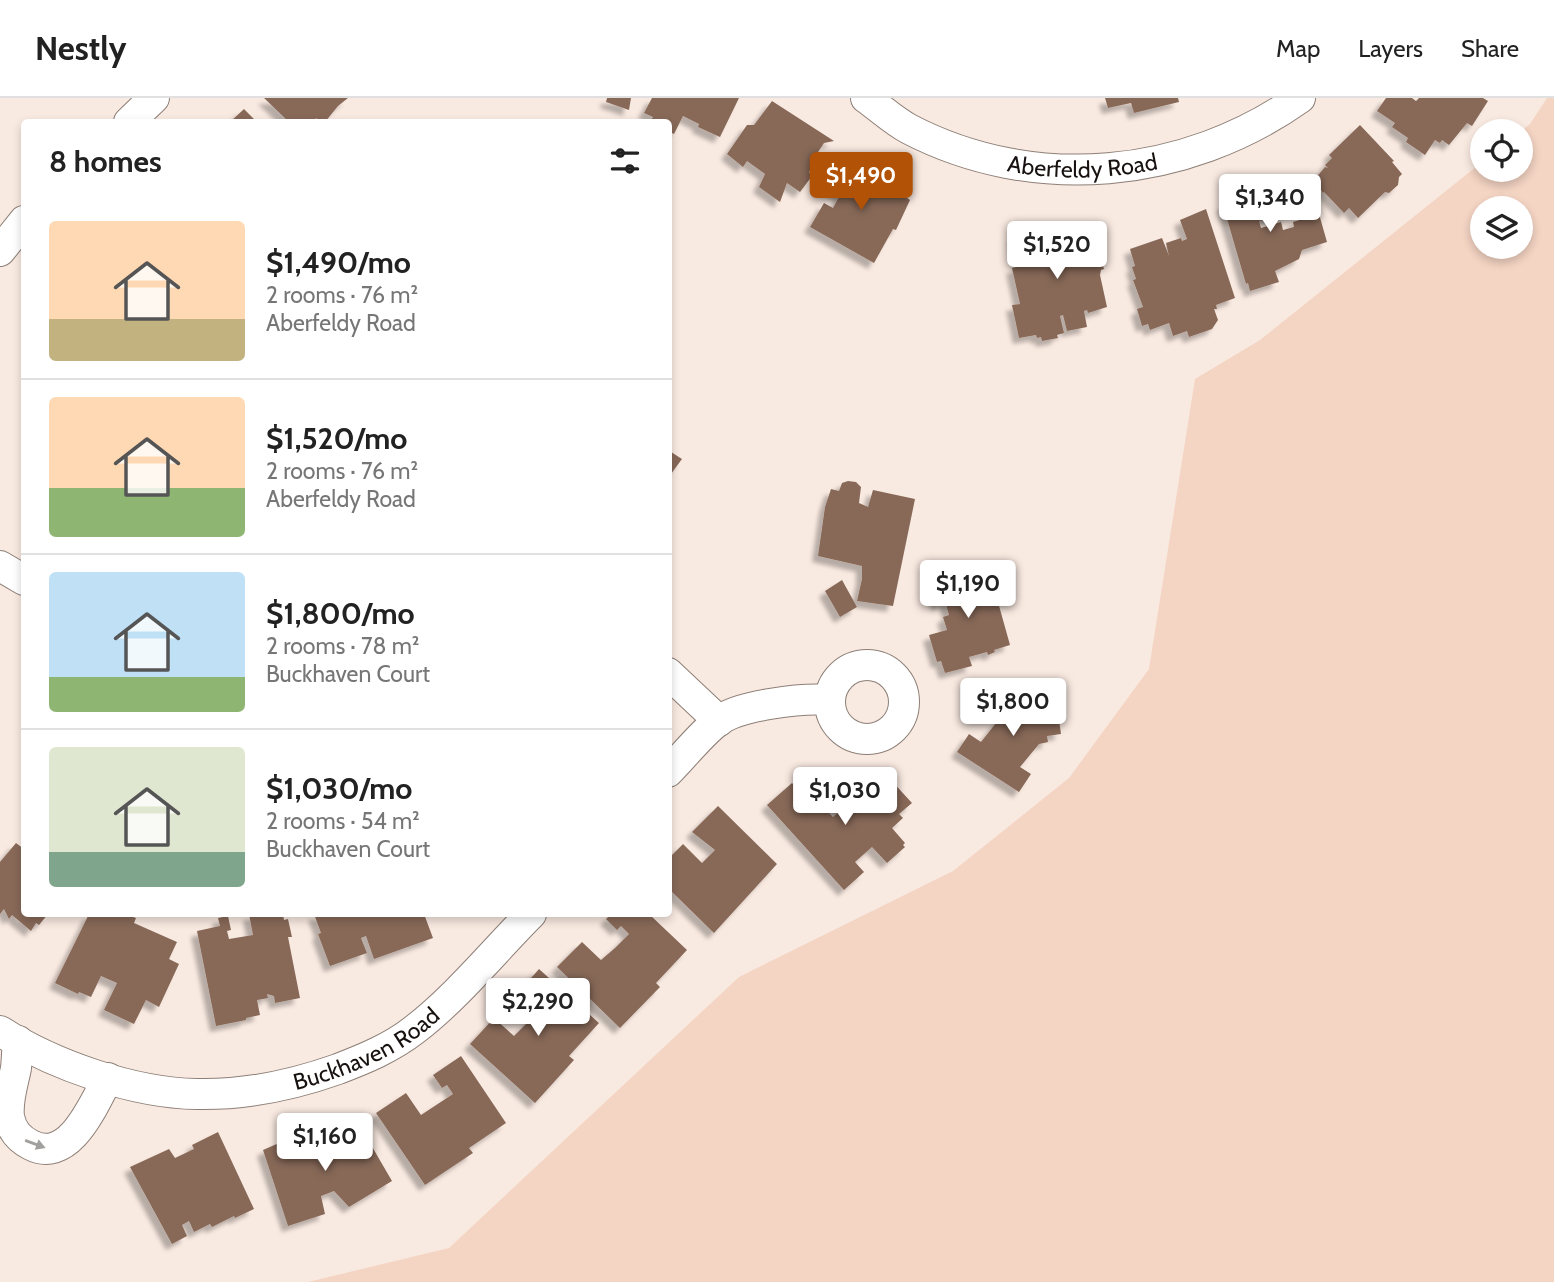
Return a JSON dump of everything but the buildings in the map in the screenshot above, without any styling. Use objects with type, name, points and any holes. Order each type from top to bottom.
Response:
[{"type":"street","points":[[132,119],[154,98]]},
{"type":"street","name":"Aberfeldy Road","points":[[866,98],[907,128],[950,148],[996,161],[1041,169],[1093,170],[1139,166],[1192,152],[1233,137],[1284,110],[1300,98]]},
{"type":"street","points":[[0,251],[21,225]]},
{"type":"street","points":[[0,566],[21,578]]},
{"type":"street","points":[[672,677],[719,721]]},
{"type":"street","points":[[672,768],[719,721],[741,711],[799,699],[829,700]]},
{"type":"street","name":"Buckhaven Road","points":[[9,1036],[56,1060],[145,1088],[196,1094],[252,1091],[309,1079],[371,1056],[414,1030],[528,917]]},
{"type":"street","points":[[9,1036],[16,1069],[10,1094],[9,1116],[15,1134],[34,1147],[51,1148],[72,1138],[87,1118],[108,1078]]},
{"type":"shaded area","points":[[1547,98],[1554,98],[1554,1282],[308,1282],[449,1248],[739,977],[953,871],[1069,778],[1149,669],[1195,379],[1260,340],[1470,172],[1470,182],[1533,182],[1533,119]]}]
